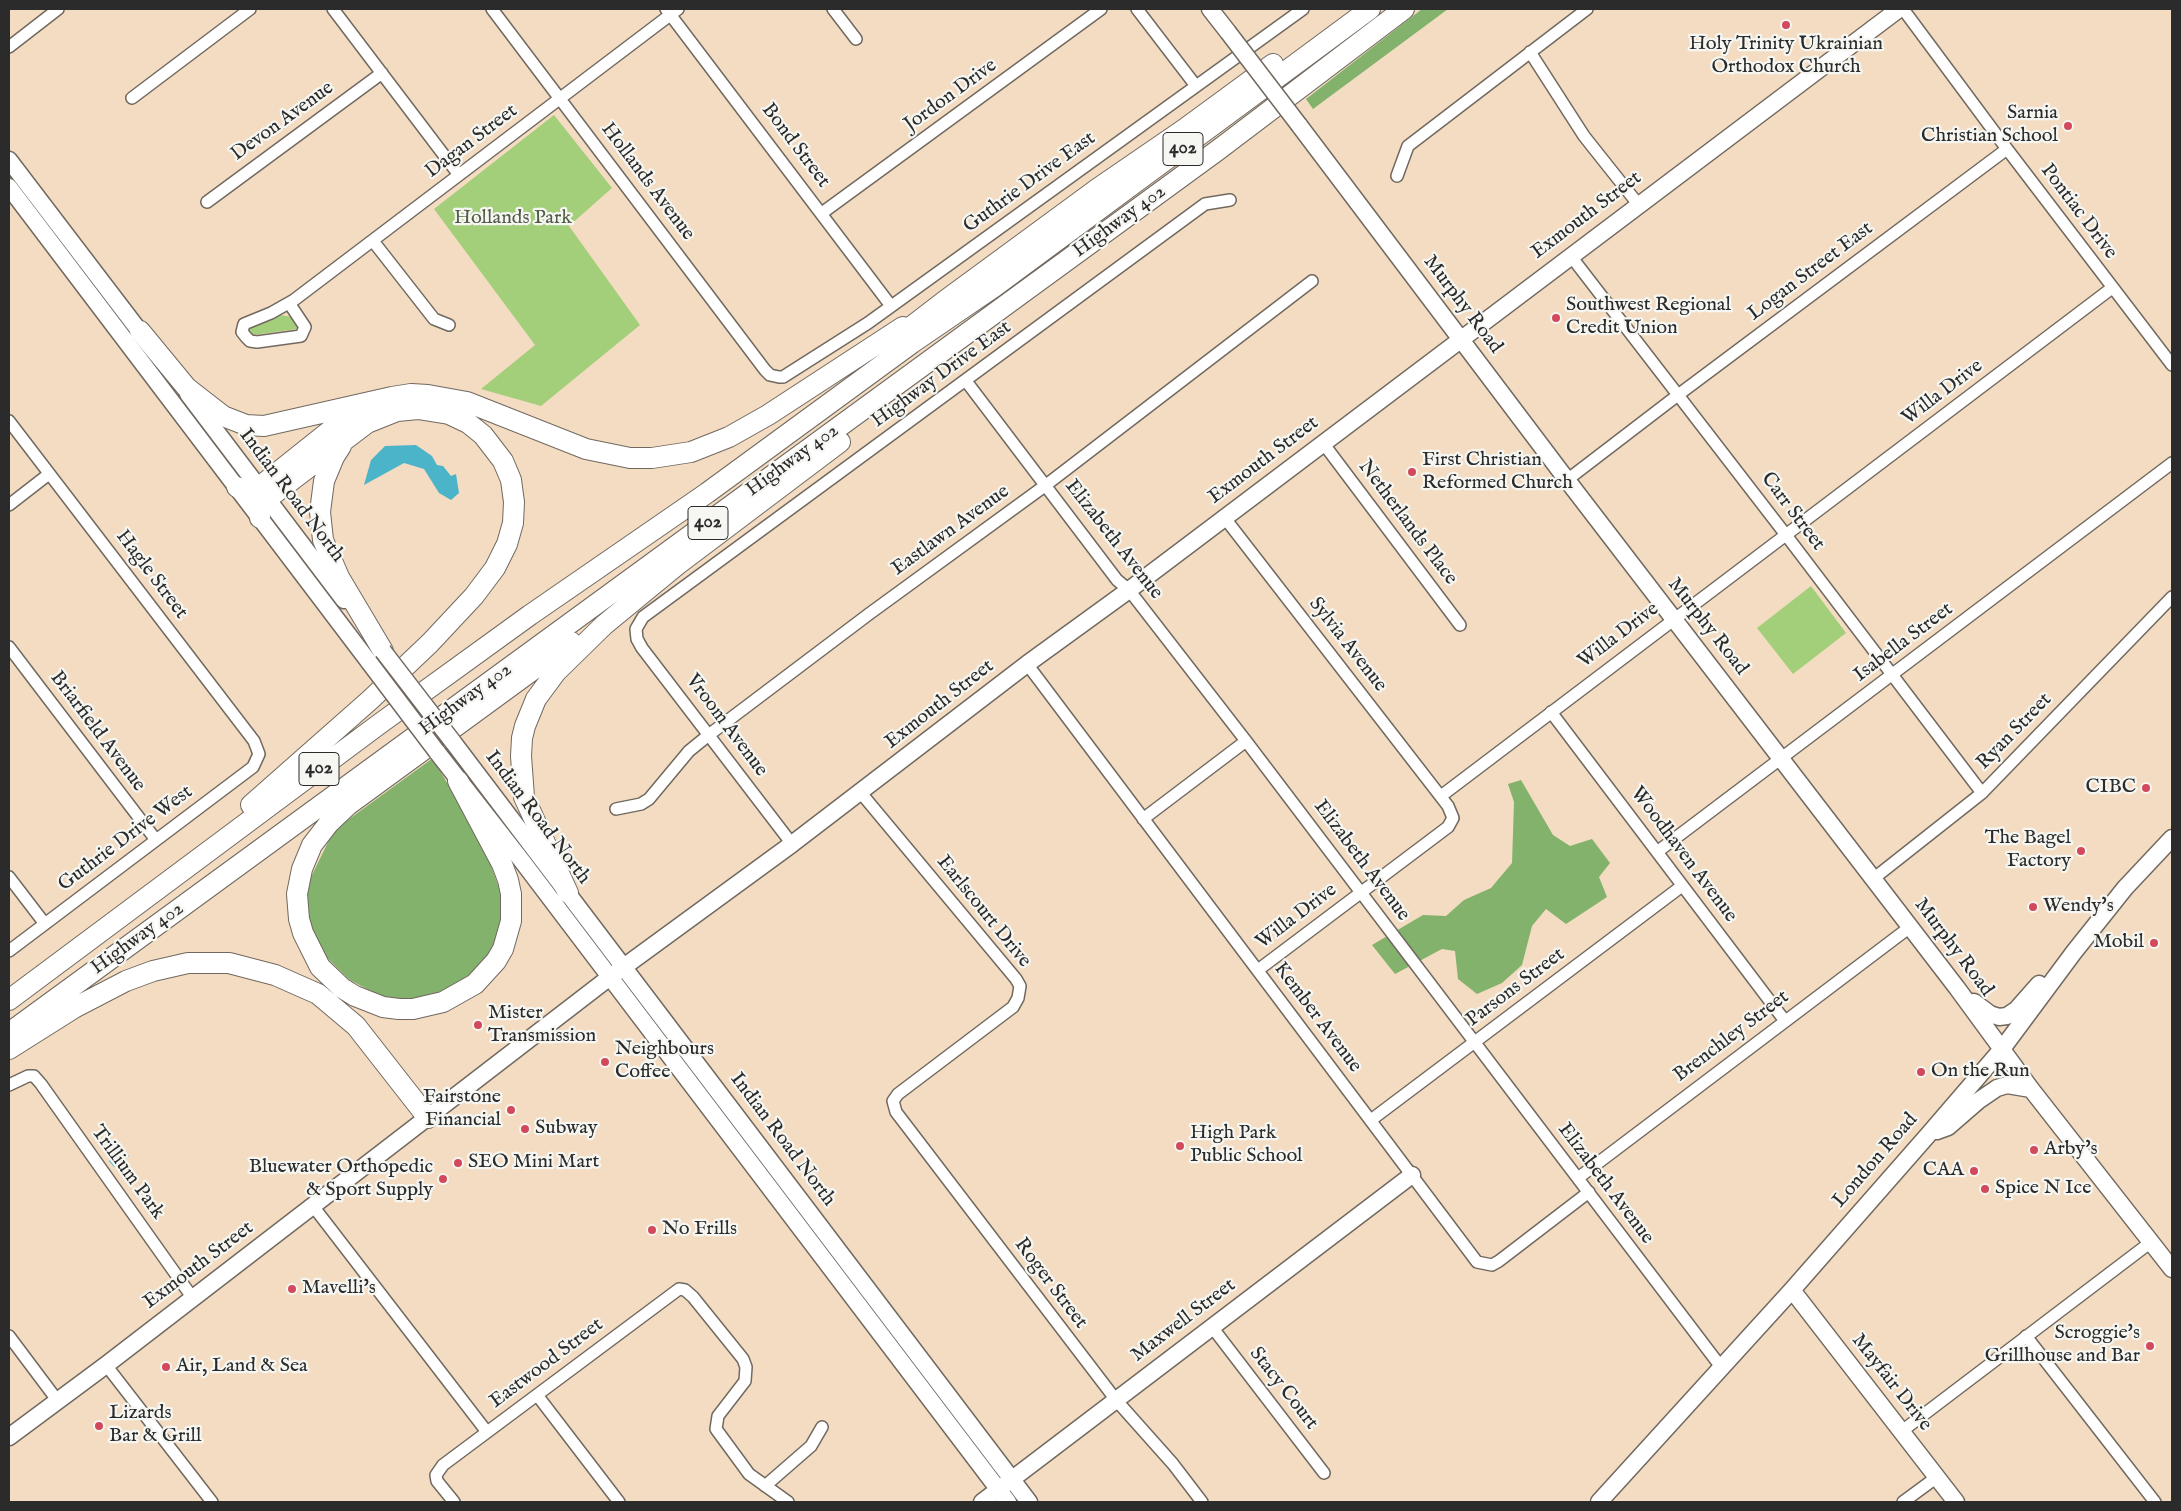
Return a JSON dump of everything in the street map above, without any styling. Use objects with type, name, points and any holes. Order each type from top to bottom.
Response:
[{"type":"highway","points":[[9,985],[251,805],[729,461],[896,339],[946,300],[1349,9]]},
{"type":"highway","name":"Highway 402","points":[[9,1000],[522,620],[707,493],[912,343],[994,287],[1370,9]]},
{"type":"highway","name":"Highway 402","points":[[9,1033],[1218,150],[1404,9]]},
{"type":"highway","points":[[458,781],[502,864],[508,880],[511,894],[511,921],[503,949],[496,961],[475,984],[443,1002],[413,1009],[399,1009],[383,1007],[355,996],[342,988],[320,967],[307,945],[299,920],[297,894],[306,857],[320,833],[348,805],[794,479],[975,338],[1103,245],[1218,150]]},
{"type":"highway","points":[[9,1012],[164,899],[384,733],[915,349],[994,287]]},
{"type":"highway","points":[[140,331],[188,388],[223,416],[246,425],[264,426],[380,399],[411,394],[428,395],[467,402],[561,441],[606,454],[630,458],[652,458],[691,452],[730,437],[768,415],[946,300]]},
{"type":"highway","points":[[261,501],[274,473],[332,428],[380,399]]},
{"type":"highway","points":[[251,805],[364,706],[430,643],[487,580],[507,544],[514,514],[511,480],[497,451],[475,428],[448,414],[418,409],[386,414],[359,428],[261,501]]},
{"type":"highway","points":[[359,428],[340,447],[328,469],[321,499],[321,526],[329,556],[376,656]]},
{"type":"highway","points":[[237,487],[261,501]]},
{"type":"highway","points":[[568,893],[524,797],[521,756],[525,726],[536,699],[546,684],[568,659],[604,625],[677,565]]},
{"type":"highway","points":[[9,1049],[74,1008],[126,981],[153,972],[188,964],[229,963],[276,975],[318,994],[356,1026],[428,1118]]},
{"type":"main road","name":"Murphy Road","points":[[1210,9],[1567,480],[1958,988],[2031,1089],[2172,1269]]},
{"type":"main road","name":"Exmouth Street","points":[[9,1437],[610,977],[792,844],[1027,664],[1129,590],[1638,204],[1899,9]]},
{"type":"main road","name":"Indian Road North","points":[[9,160],[140,331],[261,501],[376,656],[437,752],[458,781],[1006,1491],[1029,1502]]},
{"type":"main road","name":"Indian Road North","points":[[9,187],[237,487]]},
{"type":"main road","name":"Indian Road North","points":[[376,656],[453,742],[625,967],[1006,1491]]},
{"type":"main road","name":"London Road","points":[[1599,1502],[1792,1290],[1928,1135],[2002,1049],[2074,952],[2126,888],[2172,838]]},
{"type":"main road","points":[[1958,988],[1990,1014],[1999,1017],[2006,1016],[2016,1010],[2050,972],[2074,952]]},
{"type":"main road","points":[[1928,1135],[1948,1127],[1978,1101],[1997,1088],[2007,1085],[2031,1089]]},
{"type":"main road","name":"Maxwell Street","points":[[982,1502],[1006,1491],[1116,1400],[1412,1175]]},
{"type":"main road","name":"Mayfair Drive","points":[[1792,1290],[1956,1502]]},
{"type":"street","points":[[9,46],[58,9]]},
{"type":"street","points":[[132,98],[250,9]]},
{"type":"street","points":[[333,9],[459,175]]},
{"type":"street","name":"Hollands Avenue","points":[[492,9],[765,370],[774,377]]},
{"type":"street","points":[[833,9],[856,39]]},
{"type":"street","name":"Jordon Drive","points":[[822,212],[1101,9]]},
{"type":"street","points":[[1138,9],[1196,86]]},
{"type":"street","name":"Guthrie Drive East","points":[[774,377],[783,377],[790,373],[891,306],[1303,9]]},
{"type":"street","points":[[1397,176],[1408,146],[1587,9]]},
{"type":"street","name":"Pontiac Drive","points":[[1903,9],[2112,288],[2168,352],[2172,365]]},
{"type":"street","name":"Dagan Street","points":[[289,303],[305,327],[301,336],[256,342],[250,341],[242,332],[244,324],[289,303],[373,241],[672,11]]},
{"type":"street","name":"Bond Street","points":[[672,11],[891,306]]},
{"type":"street","points":[[1530,52],[1584,136],[1638,204]]},
{"type":"street","name":"Devon Avenue","points":[[208,202],[382,73]]},
{"type":"street","name":"Logan Street East","points":[[1567,480],[2007,149]]},
{"type":"street","name":"Highway Drive East","points":[[636,629],[643,617],[1204,204],[1230,200]]},
{"type":"street","points":[[373,241],[434,319],[449,324]]},
{"type":"street","name":"Carr Street","points":[[1570,256],[1786,535],[1982,793]]},
{"type":"street","name":"Eastlawn Avenue","points":[[616,808],[641,804],[649,799],[689,751],[710,734],[869,614],[1046,485],[1312,281]]},
{"type":"street","name":"Willa Drive","points":[[1258,970],[1452,823],[1454,818],[1452,813],[1441,796],[2112,288]]},
{"type":"street","name":"Elizabeth Avenue","points":[[966,381],[1117,580],[1129,590],[1246,741],[1721,1367]]},
{"type":"street","name":"Hagle Street","points":[[9,421],[254,741],[260,754]]},
{"type":"street","name":"Netherlands Place","points":[[1323,443],[1460,625]]},
{"type":"street","name":"Isabella Street","points":[[1657,852],[2172,463]]},
{"type":"street","points":[[9,505],[49,474]]},
{"type":"street","name":"Sylvia Avenue","points":[[1224,517],[1441,796]]},
{"type":"street","name":"Ryan Street","points":[[1873,879],[1982,793],[2172,597]]},
{"type":"street","name":"Vroom Avenue","points":[[636,629],[637,638],[642,648],[710,734],[792,844]]},
{"type":"street","name":"Briarfield Avenue","points":[[9,648],[156,840]]},
{"type":"street","name":"Kember Avenue","points":[[1027,664],[1477,1262],[1492,1265],[1589,1192]]},
{"type":"street","name":"Woodhaven Avenue","points":[[1550,712],[1785,1020]]},
{"type":"street","points":[[1143,819],[1246,741]]},
{"type":"street","name":"Guthrie Drive West","points":[[9,950],[253,768],[260,754]]},
{"type":"street","name":"Earlscourt Drive","points":[[861,792],[1020,986],[1018,998],[1013,1007],[911,1084]]},
{"type":"street","points":[[9,877],[45,924]]},
{"type":"street","name":"Parsons Street","points":[[1371,1120],[1682,886]]},
{"type":"street","name":"Brenchley Street","points":[[1578,1178],[1910,926]]},
{"type":"street","name":"Trillium Park","points":[[9,1085],[28,1076],[34,1076],[41,1084],[192,1297]]},
{"type":"street","name":"Roger Street","points":[[911,1084],[895,1098],[893,1105],[896,1112],[1116,1400],[1173,1464],[1202,1502]]},
{"type":"street","points":[[313,1206],[487,1432]]},
{"type":"street","points":[[1902,1431],[2151,1242]]},
{"type":"street","name":"Eastwood Street","points":[[454,1502],[438,1481],[436,1475],[442,1465],[679,1289],[685,1290],[693,1297],[743,1359],[746,1367],[745,1380],[718,1416],[716,1429],[749,1474],[766,1486]]},
{"type":"street","name":"Stacy Court","points":[[1212,1327],[1324,1473]]},
{"type":"street","points":[[9,1336],[57,1400]]},
{"type":"street","points":[[2026,1336],[2155,1502]]},
{"type":"street","points":[[106,1364],[212,1502]]},
{"type":"street","points":[[537,1395],[619,1502]]},
{"type":"street","points":[[788,1502],[766,1486],[812,1446],[822,1427]]},
{"type":"street","points":[[1903,1502],[1937,1477]]},
{"type":"green space","points":[[1422,9],[1448,9],[1313,109],[1306,99]]},
{"type":"green space","name":"Hollands Park","points":[[554,115],[612,188],[569,226],[640,325],[541,406],[481,389],[535,345],[434,209]]},
{"type":"green space","points":[[281,315],[292,317],[298,325],[297,329],[253,335],[248,332],[247,327]]},
{"type":"green space","points":[[1811,586],[1846,633],[1793,674],[1757,628]]},
{"type":"green space","points":[[433,758],[486,852],[503,899],[499,941],[472,979],[413,1002],[384,998],[350,980],[325,956],[305,925],[306,894],[311,877],[334,830]]},
{"type":"green space","points":[[1521,780],[1553,835],[1570,846],[1592,839],[1610,863],[1599,877],[1607,897],[1566,924],[1546,909],[1532,926],[1522,965],[1502,983],[1477,994],[1458,979],[1455,951],[1442,949],[1395,974],[1372,945],[1423,915],[1446,916],[1464,900],[1491,888],[1512,863],[1514,802],[1508,784]]},
{"type":"water","points":[[416,445],[432,456],[437,465],[443,466],[451,476],[456,474],[459,493],[451,500],[439,493],[424,469],[404,463],[364,485],[371,460],[385,446]]},
{"type":"water","points":[[124,1150],[129,1156],[114,1167],[109,1161]]},
{"type":"place","name":"Holy Trinity Ukrainian Orthodox Church","points":[[1786,25]]},
{"type":"place","name":"Sarnia Christian School","points":[[2068,126]]},
{"type":"place","name":"Southwest Regional Credit Union","points":[[1556,318]]},
{"type":"place","name":"First Christian Reformed Church","points":[[1412,472]]},
{"type":"place","name":"CIBC","points":[[2146,788]]},
{"type":"place","name":"The Bagel Factory","points":[[2081,851]]},
{"type":"place","name":"Wendy's","points":[[2033,907]]},
{"type":"place","name":"Mobil","points":[[2154,943]]},
{"type":"place","name":"Mister Transmission","points":[[478,1025]]},
{"type":"place","name":"Neighbours Coffee","points":[[605,1062]]},
{"type":"place","name":"On the Run","points":[[1921,1072]]},
{"type":"place","name":"Fairstone Financial","points":[[511,1110]]},
{"type":"place","name":"Subway","points":[[525,1129]]},
{"type":"place","name":"High Park Public School","points":[[1180,1146]]},
{"type":"place","name":"Arby's","points":[[2034,1150]]},
{"type":"place","name":"SEO Mini Mart","points":[[458,1163]]},
{"type":"place","name":"CAA","points":[[1974,1171]]},
{"type":"place","name":"Bluewater Orthopedic & Sport Supply","points":[[443,1179]]},
{"type":"place","name":"Spice N Ice","points":[[1985,1189]]},
{"type":"place","name":"No Frills","points":[[652,1230]]},
{"type":"place","name":"Mavelli's","points":[[292,1289]]},
{"type":"place","name":"Scroggie's Grillhouse and Bar","points":[[2150,1346]]},
{"type":"place","name":"Air, Land & Sea","points":[[166,1367]]},
{"type":"place","name":"Lizards Bar & Grill","points":[[99,1426]]}]
